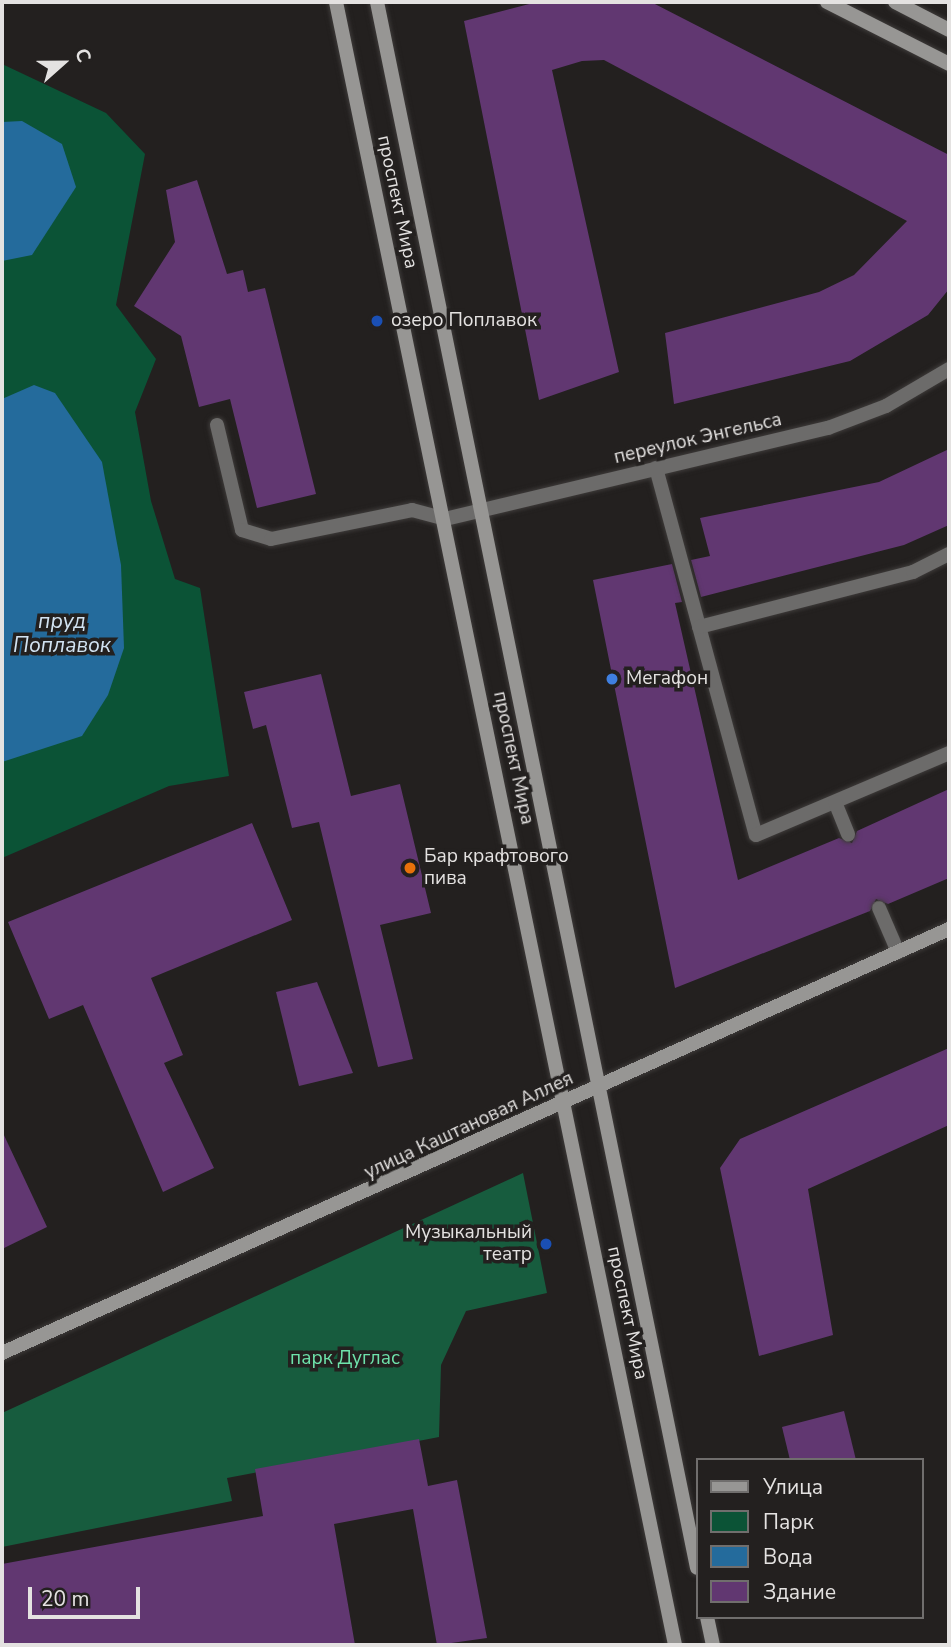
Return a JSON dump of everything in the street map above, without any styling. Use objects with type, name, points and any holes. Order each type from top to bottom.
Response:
[{"type":"main road","name":"проспект Мира","points":[[336,2],[445,519],[675,1645]]},
{"type":"main road","name":"проспект Мира","points":[[377,2],[602,1085],[696,1562]]},
{"type":"main road","points":[[827,2],[949,64]]},
{"type":"main road","points":[[895,2],[949,30]]},
{"type":"main road","name":"улица Каштановая Аллея","points":[[2,1353],[565,1105],[602,1085],[949,929]]},
{"type":"main road","points":[[707,1619],[713,1645]]},
{"type":"street","name":"переулок Энгельса","points":[[445,519],[828,428],[886,406],[949,369]]},
{"type":"street","points":[[217,425],[243,530],[271,539],[412,510],[445,519]]},
{"type":"street","points":[[656,468],[756,835],[949,753]]},
{"type":"street","points":[[699,626],[913,572],[949,554]]},
{"type":"street","points":[[835,802],[848,834]]},
{"type":"street","points":[[879,908],[898,952]]},
{"type":"green space","points":[[2,64],[106,113],[145,154],[116,305],[156,359],[135,412],[151,501],[175,579],[200,588],[229,776],[169,786],[2,858]]},
{"type":"green space","name":"парк Дуглас","points":[[523,1173],[547,1293],[466,1311],[441,1365],[439,1437],[227,1478],[232,1501],[2,1547],[2,1413]]},
{"type":"water","points":[[22,121],[62,144],[76,187],[32,255],[2,261],[2,122]]},
{"type":"water","name":"пруд Поплавок","points":[[34,385],[55,393],[102,462],[121,565],[124,648],[108,695],[82,736],[2,762],[2,399]]},
{"type":"building","points":[[537,2],[651,2],[949,155],[949,289],[928,315],[850,361],[674,404],[665,333],[819,292],[854,275],[907,221],[604,60],[582,61],[552,70],[619,372],[539,400],[464,21]]},
{"type":"building","points":[[197,180],[227,274],[243,270],[248,292],[265,288],[316,494],[257,508],[230,399],[199,407],[181,336],[134,306],[175,242],[166,190]]},
{"type":"building","points":[[949,449],[949,525],[904,545],[701,597],[691,560],[710,556],[700,518],[879,482]]},
{"type":"building","points":[[672,564],[682,602],[675,603],[738,880],[839,838],[852,843],[857,831],[949,789],[949,878],[888,904],[876,899],[870,911],[675,988],[593,580]]},
{"type":"building","points":[[321,674],[351,796],[400,784],[431,913],[380,925],[413,1059],[378,1067],[319,822],[292,828],[266,725],[253,729],[244,692]]},
{"type":"building","points":[[252,823],[292,920],[151,978],[183,1055],[164,1063],[214,1168],[163,1192],[83,1005],[49,1019],[8,922]]},
{"type":"building","points":[[317,982],[353,1073],[299,1086],[276,992]]},
{"type":"building","points":[[949,1048],[949,1125],[808,1189],[833,1335],[759,1356],[720,1168],[740,1139]]},
{"type":"building","points":[[2,1131],[47,1227],[2,1249]]},
{"type":"building","points":[[844,1411],[856,1458],[790,1458],[782,1427]]},
{"type":"building","points":[[419,1439],[428,1486],[457,1480],[487,1638],[437,1645],[413,1509],[334,1524],[355,1645],[2,1645],[2,1564],[263,1516],[255,1469]]},
{"type":"place","name":"озеро Поплавок","points":[[377,321]]},
{"type":"place","name":"Мегафон","points":[[612,679]]},
{"type":"place","name":"Бар крафтового пива","points":[[410,868]]},
{"type":"place","name":"Музыкальный театр","points":[[546,1244]]}]
